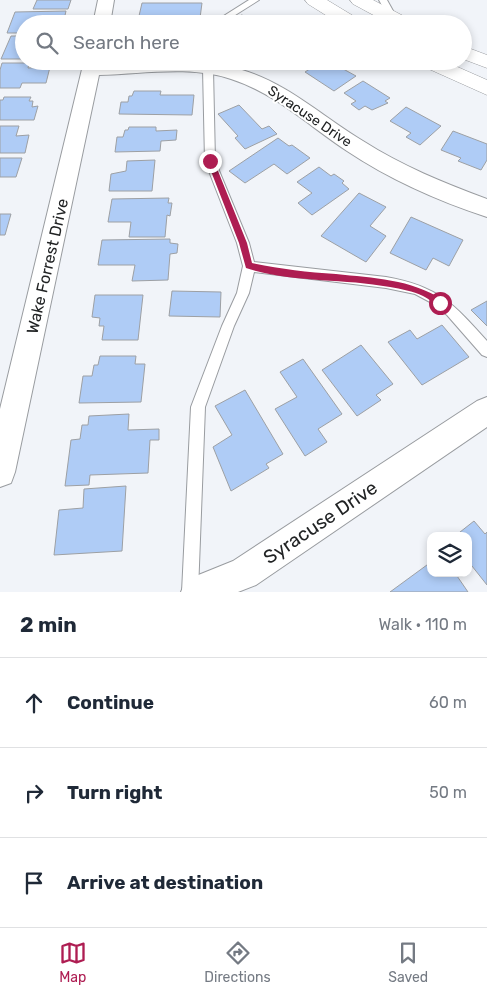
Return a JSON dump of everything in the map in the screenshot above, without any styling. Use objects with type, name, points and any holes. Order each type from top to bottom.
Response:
[{"type":"main road","points":[[314,0],[338,15]]},
{"type":"main road","points":[[359,0],[388,15]]},
{"type":"main road","points":[[472,56],[487,62]]},
{"type":"main road","points":[[448,70],[487,88]]},
{"type":"main road","points":[[468,70],[487,77]]},
{"type":"street","points":[[103,15],[106,0]]},
{"type":"street","name":"Wake Forrest Drive","points":[[0,472],[91,70]]},
{"type":"street","name":"Syracuse Drive","points":[[225,70],[275,90],[356,147],[390,168],[487,208]]},
{"type":"street","name":"Syracuse Drive","points":[[198,592],[244,572],[487,411]]},
{"type":"lane","points":[[230,15],[255,0]]},
{"type":"lane","points":[[383,0],[394,15]]},
{"type":"lane","points":[[190,592],[198,407],[228,326],[243,293],[249,266],[243,243],[210,161],[210,70]]},
{"type":"lane","points":[[249,266],[282,273],[379,282],[409,287],[427,294],[440,303],[462,322],[487,351]]},
{"type":"building","points":[[37,0],[71,0],[68,9],[33,9]]},
{"type":"building","points":[[142,3],[202,3],[200,15],[139,15]]},
{"type":"building","points":[[66,11],[65,15],[15,15],[15,33],[7,33],[15,12]]},
{"type":"building","points":[[11,36],[15,36],[15,59],[1,59]]},
{"type":"building","points":[[2,63],[15,63],[15,70],[49,70],[46,83],[22,83],[20,88],[0,88]]},
{"type":"building","points":[[308,70],[345,70],[356,76],[334,91],[305,72]]},
{"type":"building","points":[[363,81],[390,98],[385,101],[388,103],[372,110],[365,106],[359,110],[351,104],[356,101],[344,93]]},
{"type":"building","points":[[134,91],[161,91],[160,95],[194,95],[192,115],[119,114],[121,102],[128,102],[129,96],[132,96]]},
{"type":"building","points":[[4,97],[31,97],[29,101],[33,101],[32,107],[38,106],[34,120],[0,120],[0,100],[3,100]]},
{"type":"building","points":[[239,105],[262,129],[269,126],[277,134],[245,149],[235,138],[238,136],[218,114]]},
{"type":"building","points":[[406,107],[441,126],[420,145],[406,137],[411,133],[390,121]]},
{"type":"building","points":[[0,126],[19,126],[16,136],[29,135],[25,153],[0,153]]},
{"type":"building","points":[[129,127],[156,127],[156,131],[177,130],[176,140],[161,141],[160,151],[115,152],[117,137],[123,137],[125,130],[128,130]]},
{"type":"building","points":[[453,131],[487,144],[487,160],[481,170],[458,161],[461,158],[441,150]]},
{"type":"building","points":[[278,138],[310,158],[287,174],[274,164],[245,183],[229,171]]},
{"type":"building","points":[[0,158],[22,158],[16,177],[0,177]]},
{"type":"building","points":[[155,160],[152,191],[109,191],[111,174],[126,171],[127,161]]},
{"type":"building","points":[[319,167],[331,176],[334,174],[344,181],[342,183],[349,189],[312,215],[298,203],[312,193],[297,182]]},
{"type":"building","points":[[359,193],[386,207],[370,226],[386,236],[366,262],[321,236]]},
{"type":"building","points":[[169,198],[168,203],[172,203],[170,216],[167,215],[165,237],[129,237],[131,222],[108,222],[112,199]]},
{"type":"building","points":[[0,214],[11,214],[5,235],[0,235]]},
{"type":"building","points":[[411,217],[463,240],[449,266],[433,258],[426,270],[390,253]]},
{"type":"building","points":[[170,239],[170,243],[178,244],[177,253],[170,254],[168,280],[132,281],[135,265],[98,265],[102,240]]},
{"type":"building","points":[[172,291],[221,292],[220,317],[169,316]]},
{"type":"building","points":[[95,295],[143,295],[138,340],[102,340],[104,326],[99,326],[100,318],[92,317]]},
{"type":"building","points":[[487,301],[487,326],[471,310]]},
{"type":"building","points":[[442,325],[469,357],[422,385],[388,342],[410,330],[417,339]]},
{"type":"building","points":[[361,345],[393,384],[376,395],[381,400],[357,416],[322,370]]},
{"type":"building","points":[[100,356],[136,356],[135,364],[145,364],[141,402],[79,403],[83,376],[92,376],[94,365],[98,365]]},
{"type":"building","points":[[303,359],[342,414],[318,429],[327,442],[305,456],[275,409],[297,397],[280,372]]},
{"type":"building","points":[[245,390],[283,454],[266,464],[269,468],[231,491],[213,447],[232,435],[215,406]]},
{"type":"building","points":[[129,414],[128,430],[159,429],[159,440],[150,440],[148,473],[90,475],[89,485],[65,486],[71,440],[80,439],[82,425],[88,425],[89,416]]},
{"type":"building","points":[[126,486],[122,551],[54,555],[59,510],[83,508],[84,489]]},
{"type":"building","points":[[474,521],[485,534],[487,532],[487,585],[472,566],[472,532],[460,532]]},
{"type":"building","points":[[427,565],[427,577],[458,577],[468,592],[390,592]]},
{"type":"route","points":[[210,161],[243,243],[249,266],[282,273],[379,282],[409,287],[427,294],[440,303]]}]
